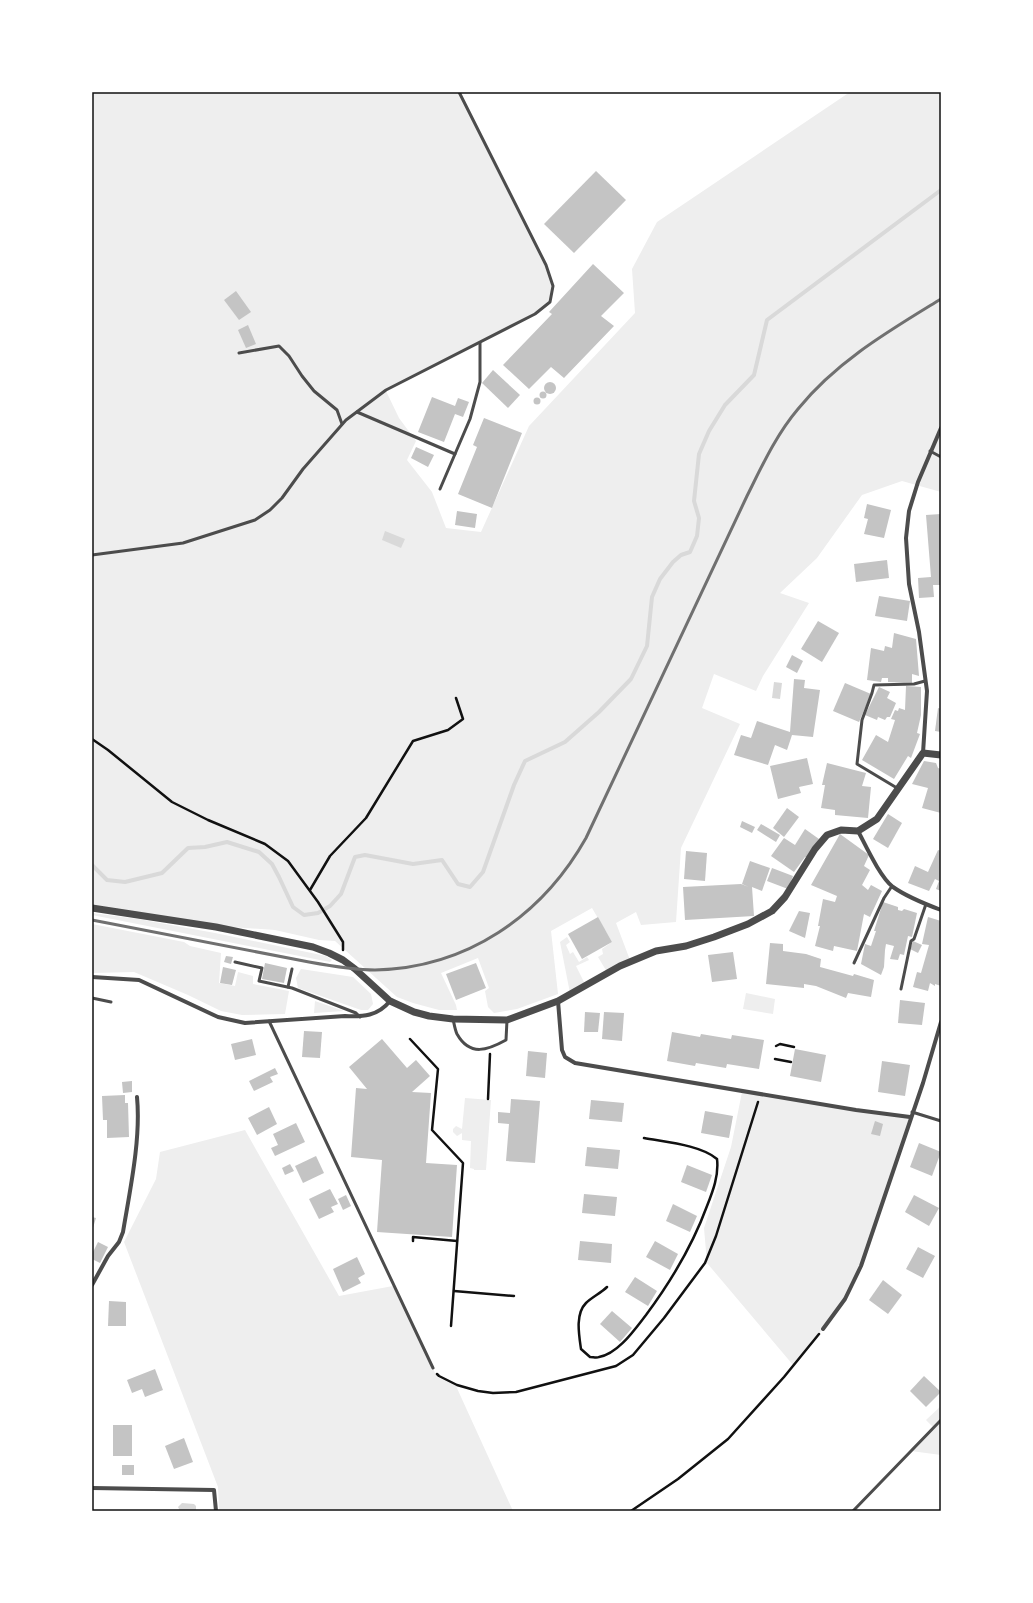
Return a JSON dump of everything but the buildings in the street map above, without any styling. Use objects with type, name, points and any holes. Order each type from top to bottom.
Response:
[{"type":"street","points":[[92,908],[216,927],[313,947],[343,960],[390,1000],[422,1014],[454,1019],[507,1020],[558,1001],[628,963],[656,951],[686,946],[714,937],[748,924],[772,911],[784,896],[815,849],[828,835],[841,830],[858,831],[877,819],[923,753],[927,691],[919,632],[909,584],[906,538],[909,510],[930,451],[941,428]]},
{"type":"street","points":[[923,753],[941,755]]},
{"type":"street","points":[[858,831],[874,862],[892,886],[926,904],[941,910]]},
{"type":"street","points":[[92,977],[139,980],[218,1017],[245,1023],[345,1016],[360,1017],[376,1012],[384,1007],[390,1000]]},
{"type":"street","points":[[558,1001],[562,1050],[565,1058],[575,1063],[910,1117]]},
{"type":"street","points":[[823,1329],[845,1299],[861,1266],[910,1117],[923,1083],[941,1022]]},
{"type":"street","points":[[92,1285],[108,1256],[119,1242],[123,1232],[139,1116],[137,1097]]},
{"type":"street","points":[[92,1488],[214,1490],[216,1511]]},
{"type":"lane","points":[[92,555],[183,543],[254,520],[270,510],[282,498],[303,468],[342,424],[386,390],[535,314],[550,302],[553,286],[546,265],[459,92]]},
{"type":"lane","points":[[440,489],[470,419],[480,382],[480,342]]},
{"type":"lane","points":[[239,353],[279,346],[289,356],[314,391],[337,410],[342,424]]},
{"type":"lane","points":[[357,412],[455,454]]},
{"type":"lane","points":[[930,451],[941,457]]},
{"type":"lane","points":[[898,789],[857,764],[862,720],[874,685],[914,684],[925,681]]},
{"type":"lane","points":[[854,963],[884,898],[892,886]]},
{"type":"lane","points":[[901,989],[911,942],[914,939],[926,904]]},
{"type":"lane","points":[[235,962],[262,968],[259,980],[288,987],[356,1013],[360,1017]]},
{"type":"lane","points":[[288,987],[292,969]]},
{"type":"lane","points":[[92,998],[111,1002]]},
{"type":"lane","points":[[454,1019],[457,1034],[470,1049],[475,1050],[490,1048],[506,1040],[507,1020]]},
{"type":"lane","points":[[269,1021],[433,1368]]},
{"type":"lane","points":[[912,1112],[941,1121]]},
{"type":"lane","points":[[853,1511],[941,1420]]},
{"type":"path","points":[[310,890],[330,856],[366,818],[413,741],[448,730],[463,719],[456,698]]},
{"type":"path","points":[[92,739],[108,750],[172,802],[208,820],[265,844],[288,861],[310,890],[343,942],[343,960]]},
{"type":"path","points":[[410,1039],[438,1069],[432,1130],[463,1164],[451,1326]]},
{"type":"path","points":[[776,1046],[780,1044],[794,1047]]},
{"type":"path","points":[[488,1099],[490,1048]]},
{"type":"path","points":[[775,1059],[791,1062]]},
{"type":"path","points":[[433,1368],[439,1376],[457,1385],[478,1391],[493,1393],[516,1392],[616,1366],[633,1355],[664,1318],[705,1263],[716,1236],[760,1094]]},
{"type":"path","points":[[607,1287],[586,1303],[579,1317],[581,1349],[590,1358],[600,1358],[624,1343],[659,1298],[682,1262],[699,1229],[718,1170],[717,1159],[712,1155],[698,1150],[644,1138]]},
{"type":"path","points":[[413,1241],[413,1237],[457,1241]]},
{"type":"path","points":[[454,1291],[514,1296]]},
{"type":"path","points":[[631,1511],[678,1479],[728,1439],[784,1377],[823,1329]]},
{"type":"shaded area","points":[[92,92],[458,92],[545,266],[553,286],[550,302],[535,314],[386,390],[346,419],[281,498],[269,510],[254,520],[183,542],[92,554]]},
{"type":"shaded area","points":[[850,92],[941,92],[941,492],[902,481],[862,495],[817,558],[780,593],[809,603],[763,676],[756,691],[714,674],[702,708],[740,724],[681,848],[676,922],[641,925],[636,912],[616,923],[630,960],[607,972],[598,957],[603,954],[602,949],[612,942],[592,908],[551,931],[558,994],[517,1009],[494,1013],[488,1007],[485,991],[489,988],[478,958],[441,973],[457,1010],[439,1010],[397,997],[335,941],[319,940],[275,930],[215,926],[92,907],[92,556],[183,543],[255,520],[282,499],[304,469],[346,420],[386,391],[399,418],[416,441],[407,460],[432,492],[446,528],[481,532],[529,426],[635,313],[632,269],[657,222]]},
{"type":"shaded area","points":[[385,531],[405,539],[401,548],[382,540]]},
{"type":"shaded area","points":[[774,682],[782,683],[780,699],[772,698]]},
{"type":"shaded area","points":[[92,913],[138,919],[215,933],[326,956],[332,960],[330,962],[92,915]]},
{"type":"shaded area","points":[[92,924],[184,942],[190,946],[221,953],[219,983],[235,986],[238,972],[253,976],[253,984],[289,991],[285,1014],[242,1015],[221,1011],[134,972],[92,973]]},
{"type":"shaded area","points":[[567,937],[570,942],[566,945],[570,954],[573,952],[579,962],[587,957],[589,960],[576,966],[585,984],[570,993],[560,942]]},
{"type":"shaded area","points":[[301,969],[353,977],[371,994],[373,1004],[368,1010],[361,1010],[298,988],[296,978]]},
{"type":"shaded area","points":[[746,993],[775,999],[773,1014],[743,1009]]},
{"type":"shaded area","points":[[315,1001],[344,1011],[314,1013]]},
{"type":"shaded area","points":[[742,1092],[910,1118],[860,1266],[844,1298],[823,1329],[793,1365],[707,1263],[704,1228],[731,1147]]},
{"type":"shaded area","points":[[465,1098],[491,1100],[486,1170],[474,1170],[470,1168],[471,1141],[462,1140],[462,1133],[457,1136],[453,1132],[453,1129],[456,1126],[462,1129]]},
{"type":"shaded area","points":[[245,1130],[339,1296],[393,1286],[437,1377],[456,1386],[513,1511],[219,1511],[218,1487],[124,1242],[156,1179],[160,1152]]},
{"type":"shaded area","points":[[941,1406],[941,1455],[911,1451],[910,1450],[933,1427],[926,1420]]},
{"type":"shaded area","points":[[182,1503],[194,1504],[196,1506],[196,1511],[180,1511],[178,1507]]},
{"type":"waterway","points":[[92,865],[107,880],[125,882],[162,873],[188,848],[205,847],[227,842],[259,852],[272,864],[293,907],[304,915],[318,913],[330,906],[341,894],[355,857],[365,855],[413,864],[442,860],[458,884],[470,887],[483,872],[514,785],[525,761],[565,742],[599,712],[631,679],[647,646],[652,597],[660,579],[673,562],[681,555],[690,552],[697,536],[699,518],[694,501],[699,454],[709,431],[725,405],[754,375],[767,320],[941,190]]},
{"type":"railway","points":[[92,920],[342,968],[375,970],[409,967],[441,960],[471,948],[524,914],[547,891],[568,866],[586,838],[747,496],[783,429],[798,409],[829,376],[883,335],[941,299]]}]
